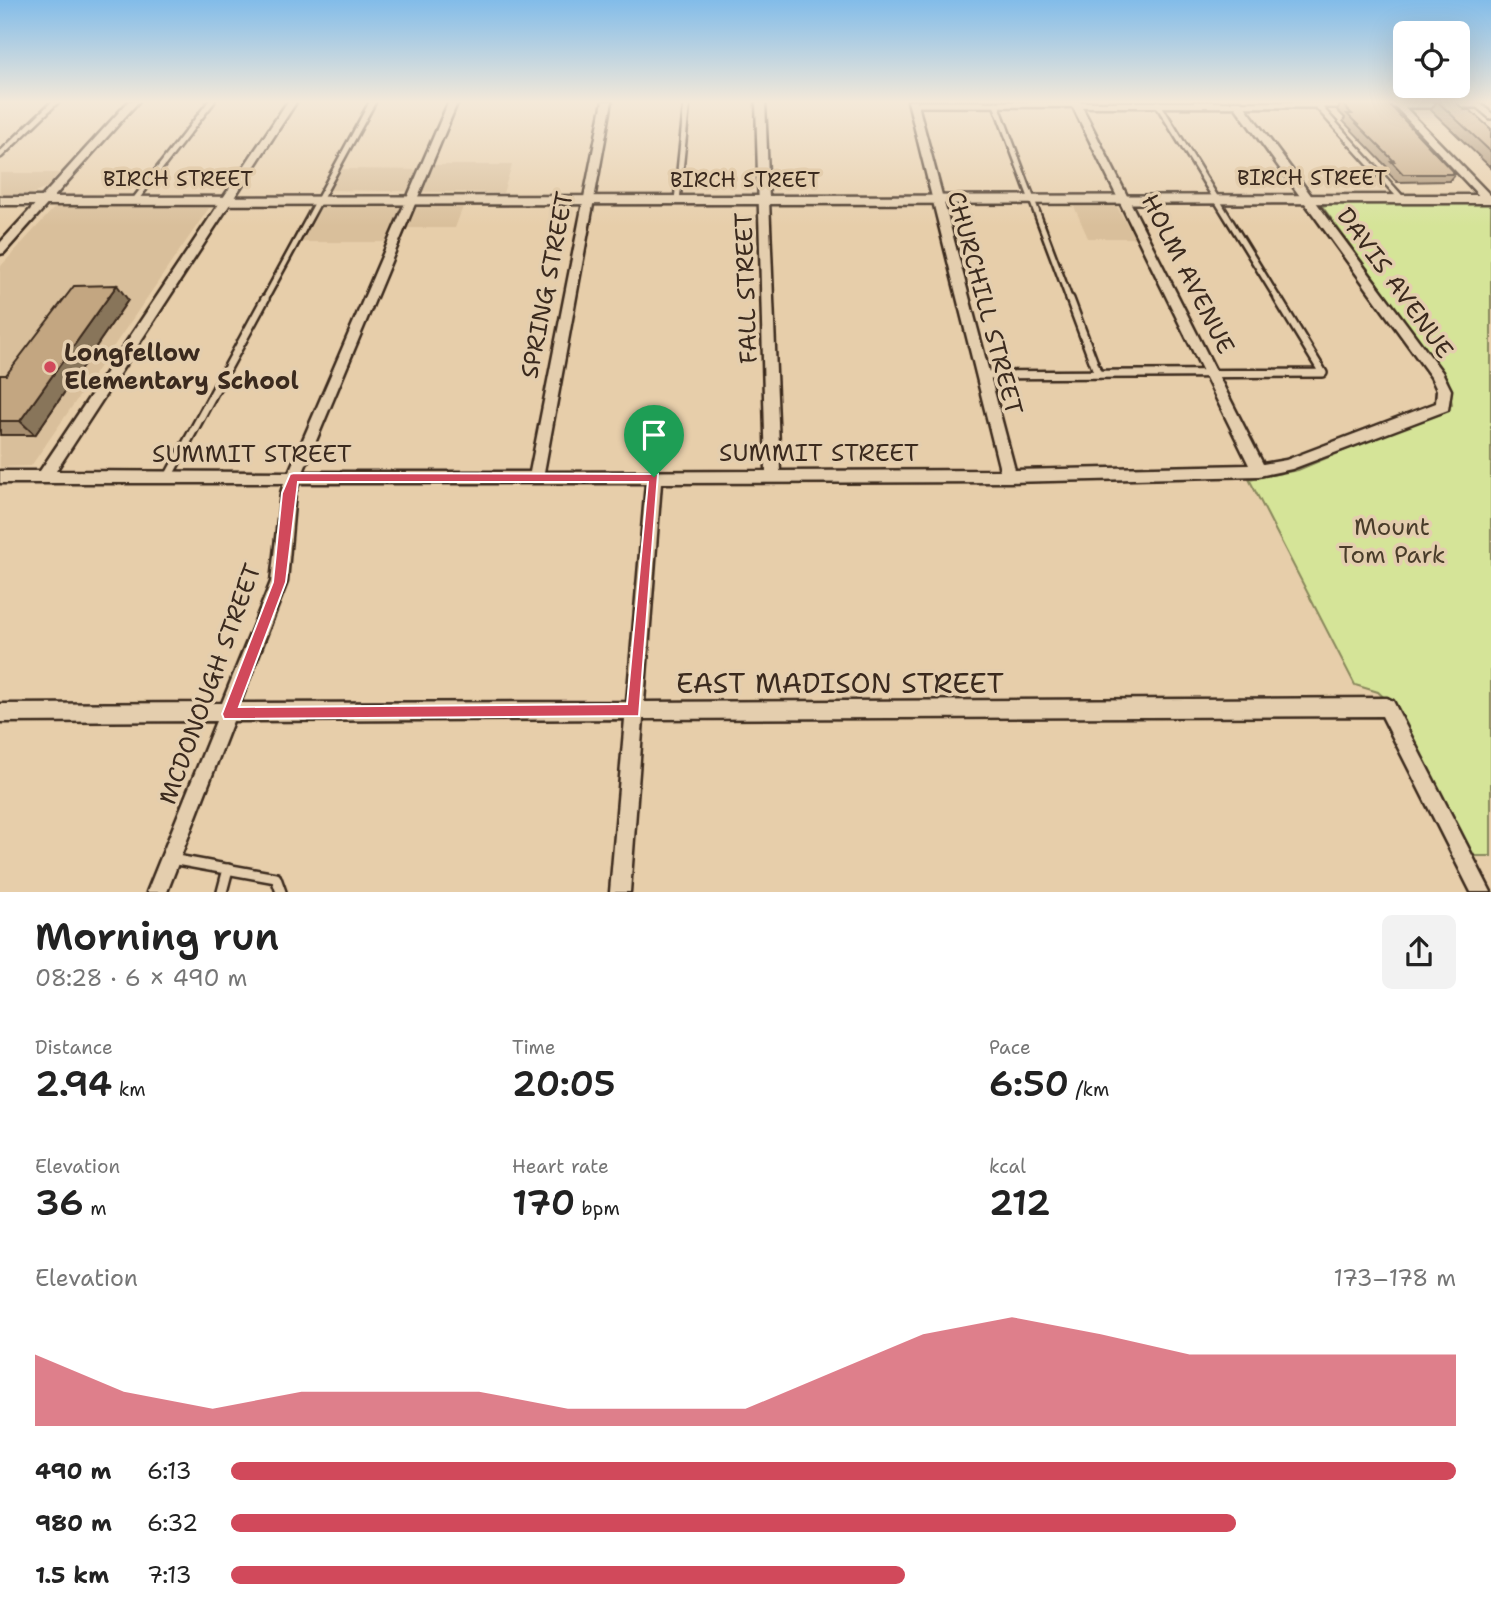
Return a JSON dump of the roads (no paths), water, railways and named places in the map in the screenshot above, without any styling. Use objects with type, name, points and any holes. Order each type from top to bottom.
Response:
[{"type":"main road","name":"BIRCH STREET","points":[[0,201],[1490,199]]},
{"type":"street","points":[[0,250],[97,143]]},
{"type":"street","points":[[45,477],[265,143]]},
{"type":"street","name":"MCDONOUGH STREET","points":[[156,891],[229,714],[279,582],[288,493],[436,143]]},
{"type":"street","name":"SPRING STREET","points":[[536,478],[599,143]]},
{"type":"street","name":"FALL STREET","points":[[762,143],[772,475]]},
{"type":"street","name":"CHURCHILL STREET","points":[[922,143],[1009,476]]},
{"type":"street","name":"HOLM AVENUE","points":[[1095,143],[1259,470]]},
{"type":"street","name":"DAVIS AVENUE","points":[[1266,143],[1437,375],[1444,390]]},
{"type":"street","points":[[1435,143],[1490,199]]},
{"type":"street","name":"SUMMIT STREET","points":[[0,477],[1009,476],[1259,470],[1287,465],[1443,406],[1444,390]]},
{"type":"street","points":[[620,891],[654,477]]},
{"type":"street","name":"EAST MADISON STREET","points":[[0,713],[229,714],[1387,706],[1482,891]]},
{"type":"lane","points":[[0,156],[14,143]]},
{"type":"lane","points":[[135,200],[180,143]]},
{"type":"lane","points":[[168,477],[350,143]]},
{"type":"lane","points":[[677,201],[683,143]]},
{"type":"lane","points":[[1010,143],[1098,374]]},
{"type":"lane","points":[[982,375],[1323,373],[1181,143]]},
{"type":"lane","points":[[1351,143],[1402,200]]},
{"type":"lane","points":[[170,858],[276,878],[281,891]]},
{"type":"lane","points":[[222,891],[228,869]]},
{"type":"place","name":"Longfellow Elementary School","points":[[50,367]]},
{"type":"park label","name":"Mount Tom Park","points":[[1392,541]]}]
